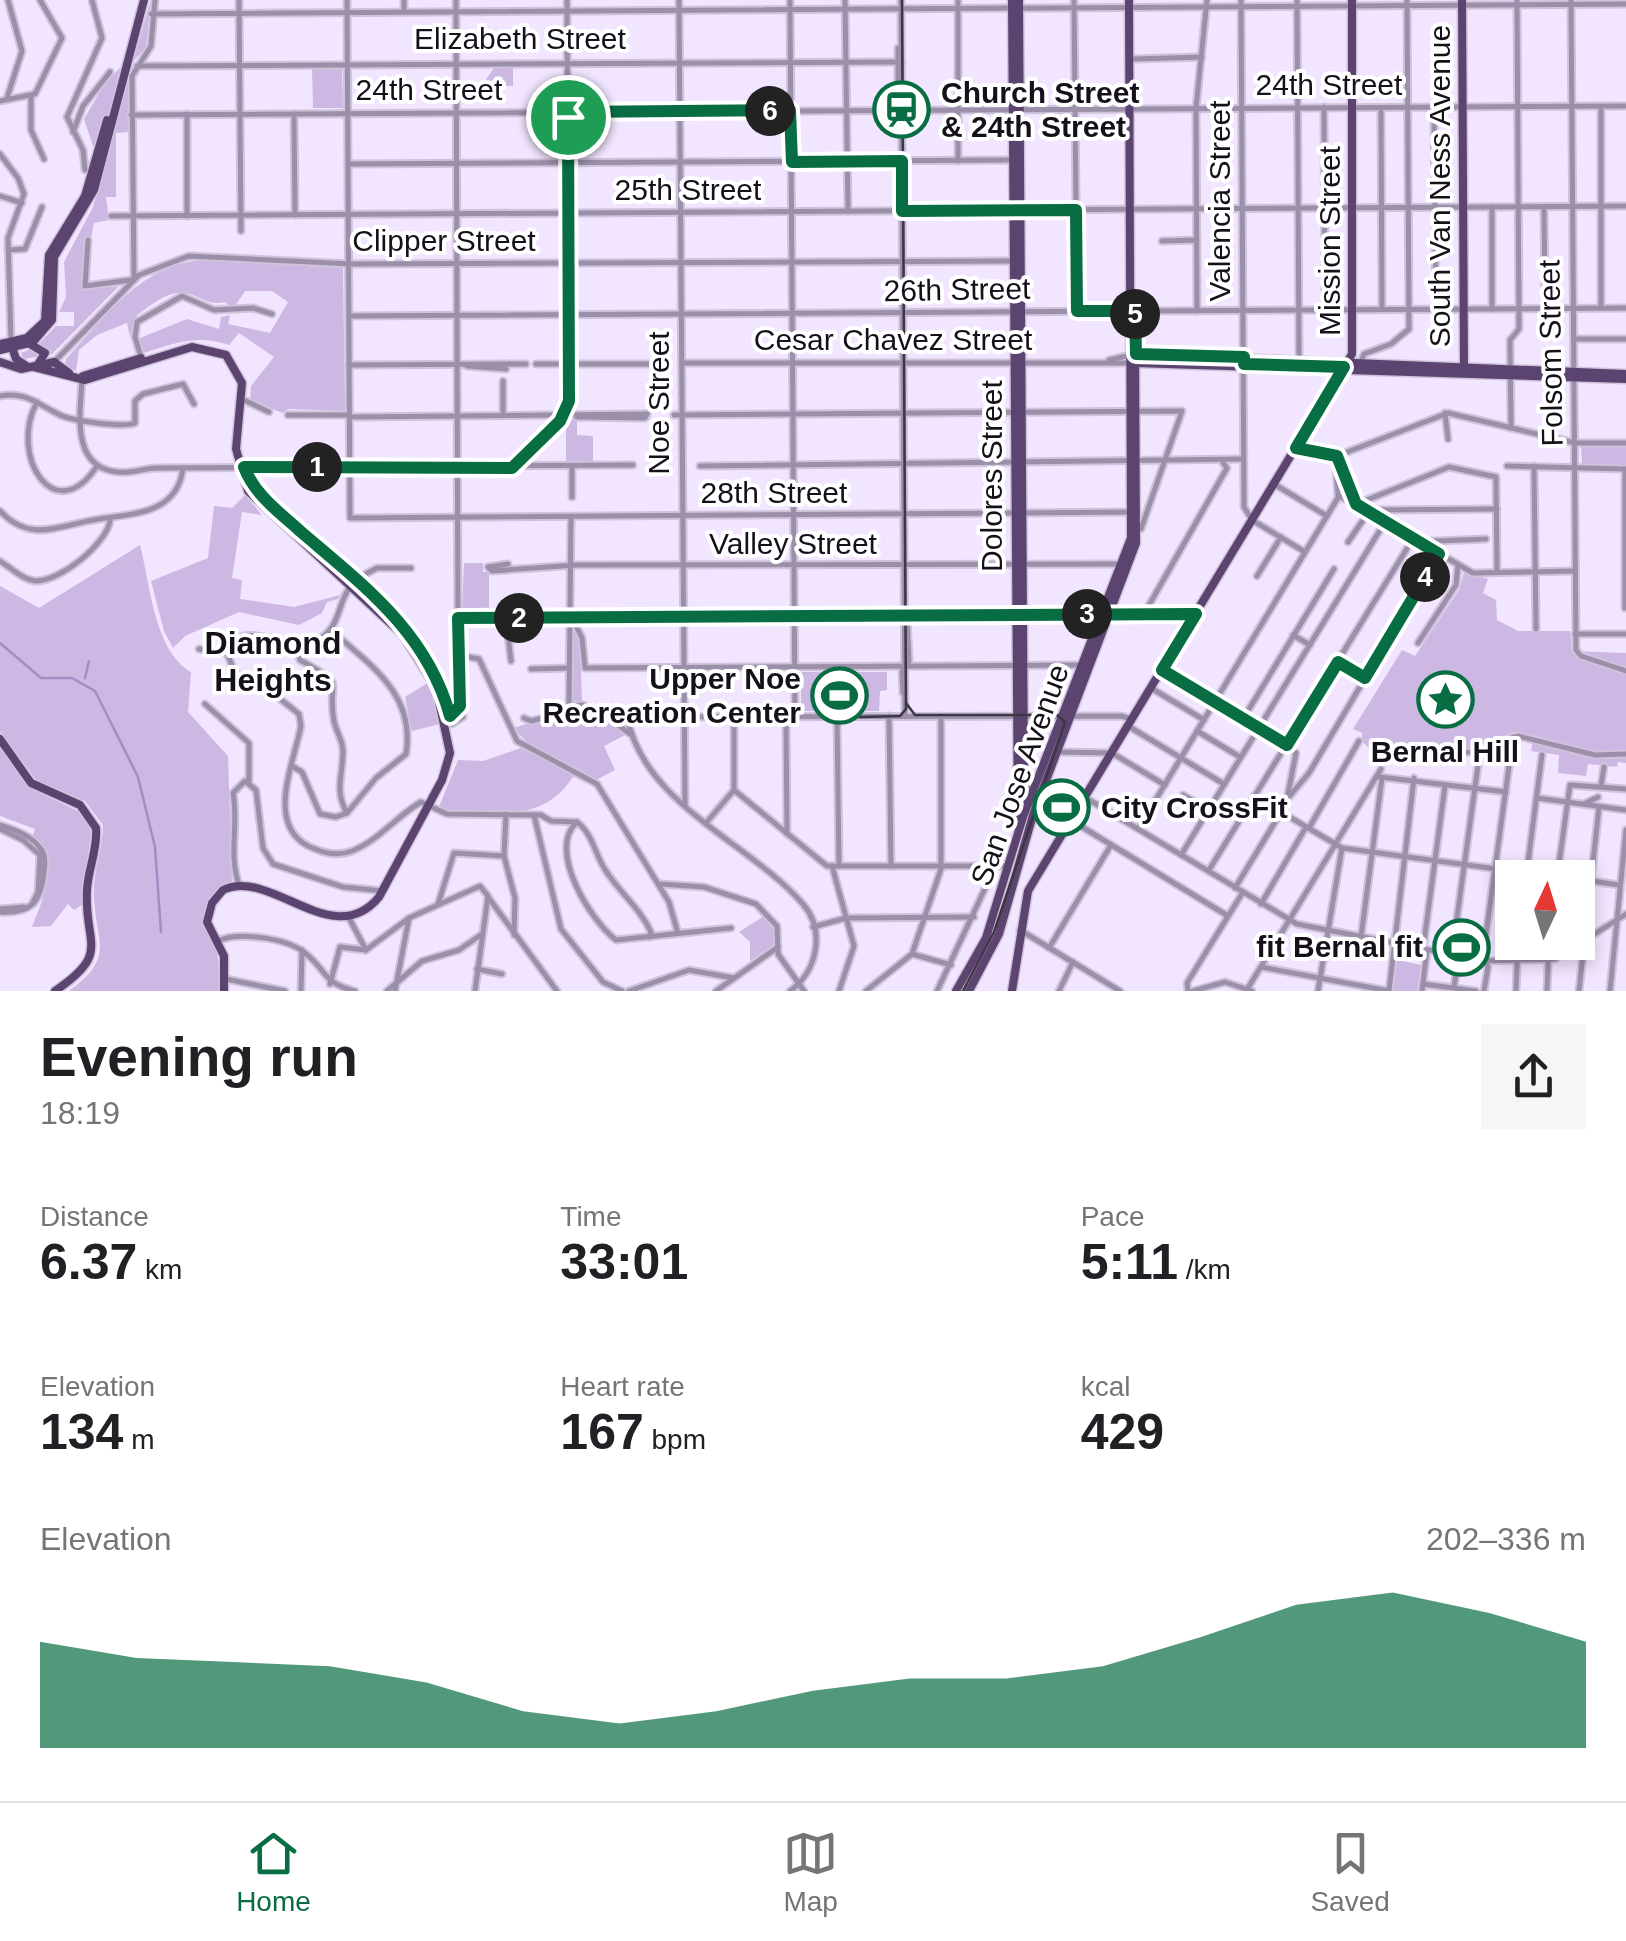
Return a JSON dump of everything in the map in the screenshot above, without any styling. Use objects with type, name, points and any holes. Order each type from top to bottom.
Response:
[{"type":"main road","points":[[6,347],[30,336],[45,321],[49,255],[84,200],[101,153],[142,0]]},
{"type":"main road","points":[[30,344],[52,320],[54,257],[89,203],[121,67],[142,0]]},
{"type":"main road","name":"Mission Street","points":[[1012,991],[1024,902],[1037,869],[1130,723],[1249,516],[1274,484],[1354,346],[1352,3]]},
{"type":"main road","name":"South Van Ness Avenue","points":[[1462,3],[1464,369]]},
{"type":"main road","name":"Dolores Street","points":[[1016,4],[1018,832]]},
{"type":"main road","points":[[1131,4],[1131,108]]},
{"type":"main road","points":[[1131,4],[1136,512]]},
{"type":"main road","points":[[142,361],[191,342],[218,346],[242,368],[246,402],[240,440],[241,467]]},
{"type":"main road","points":[[6,347],[30,344],[45,353],[33,367]]},
{"type":"main road","points":[[6,347],[16,359],[33,367],[82,378],[197,346],[230,358],[242,388],[236,439],[241,467],[259,504],[354,583],[418,654],[449,720],[454,759],[401,861],[370,907],[348,916],[325,914],[238,886],[220,892],[208,913],[210,931],[224,956],[224,991]]},
{"type":"main road","points":[[6,347],[8,360],[18,368]]},
{"type":"main road","points":[[63,355],[64,372]]},
{"type":"main road","name":"Cesar Chavez Street","points":[[1133,359],[1361,362],[1626,377]]},
{"type":"main road","name":"Cesar Chavez Street","points":[[1244,360],[1464,369]]},
{"type":"main road","points":[[0,362],[18,368]]},
{"type":"main road","points":[[54,362],[64,372]]},
{"type":"main road","name":"Clipper Street","points":[[18,368],[54,362]]},
{"type":"main road","name":"San Jose Avenue","points":[[956,991],[986,938],[1028,804],[1068,716],[1106,614],[1136,512]]},
{"type":"main road","name":"San Jose Avenue","points":[[969,991],[996,942],[1084,665],[1136,543],[1136,512]]},
{"type":"main road","points":[[0,739],[31,782],[80,806],[96,828],[86,890],[93,953],[83,970],[54,991]]},
{"type":"main road","name":"Dolores Street","points":[[1020,763],[1032,819]]},
{"type":"main road","points":[[1024,776],[1038,783]]},
{"type":"main road","points":[[1023,852],[1037,869]]},
{"type":"main road","points":[[1008,866],[1037,869]]},
{"type":"street","points":[[8,0],[22,54],[4,100],[32,96]]},
{"type":"street","points":[[40,0],[62,38],[32,96],[31,130],[44,159]]},
{"type":"street","points":[[86,170],[68,113],[102,38],[92,0]]},
{"type":"street","points":[[88,240],[85,286],[134,280],[132,76],[152,46],[151,14],[155,0]]},
{"type":"street","points":[[239,0],[241,230]]},
{"type":"street","points":[[347,0],[350,467]]},
{"type":"street","points":[[404,0],[404,12]]},
{"type":"street","points":[[449,720],[464,715],[458,655],[461,364],[456,0]]},
{"type":"street","points":[[512,468],[565,415],[569,364],[567,0]]},
{"type":"street","name":"Noe Street","points":[[679,0],[682,364],[678,415],[685,805]]},
{"type":"street","points":[[790,0],[795,718]]},
{"type":"street","points":[[846,0],[848,211]]},
{"type":"street","points":[[901,0],[898,105],[902,110],[905,716]]},
{"type":"street","points":[[958,0],[958,160]]},
{"type":"street","name":"Folsom Street","points":[[1571,2],[1576,634]]},
{"type":"street","points":[[1297,3],[1299,360]]},
{"type":"street","points":[[1361,362],[1364,354],[1390,344],[1409,329],[1407,3]]},
{"type":"street","points":[[1512,428],[1510,340],[1518,331],[1516,3]]},
{"type":"street","points":[[151,14],[958,9],[1016,4],[1626,4]]},
{"type":"street","points":[[1074,4],[1077,311]]},
{"type":"street","points":[[1197,311],[1196,108],[1207,4]]},
{"type":"street","name":"Valencia Street","points":[[1242,4],[1244,460],[1249,516]]},
{"type":"street","points":[[1134,59],[1202,57]]},
{"type":"street","name":"Elizabeth Street","points":[[137,66],[899,62]]},
{"type":"street","points":[[73,133],[83,106],[110,72]]},
{"type":"street","name":"24th Street","points":[[131,115],[1626,106]]},
{"type":"street","points":[[1324,107],[1325,310]]},
{"type":"street","points":[[1601,110],[1601,308]]},
{"type":"street","points":[[1434,111],[1436,309]]},
{"type":"street","points":[[1382,112],[1382,310]]},
{"type":"street","points":[[186,114],[187,216]]},
{"type":"street","points":[[294,114],[295,215]]},
{"type":"street","points":[[82,150],[101,153]]},
{"type":"street","points":[[0,154],[19,179],[22,203],[9,234],[6,347]]},
{"type":"street","points":[[348,164],[1017,160]]},
{"type":"street","points":[[0,196],[22,203]]},
{"type":"street","name":"25th Street","points":[[111,216],[1626,206]]},
{"type":"street","points":[[8,250],[24,250],[42,207]]},
{"type":"street","points":[[1492,207],[1492,308]]},
{"type":"street","points":[[1544,207],[1545,308]]},
{"type":"street","points":[[1162,241],[1197,240]]},
{"type":"street","name":"Clipper Street","points":[[54,362],[134,280],[160,264],[189,256],[348,264],[1017,261]]},
{"type":"street","points":[[0,259],[9,258]]},
{"type":"street","points":[[0,281],[8,281]]},
{"type":"street","points":[[142,361],[134,332],[137,322],[176,297],[188,297],[214,310],[254,308],[272,314]]},
{"type":"street","name":"26th Street","points":[[349,316],[1626,308]]},
{"type":"street","points":[[1573,339],[1626,339]]},
{"type":"street","name":"Cesar Chavez Street","points":[[682,364],[1133,359]]},
{"type":"street","points":[[461,364],[506,368]]},
{"type":"street","points":[[349,365],[526,364]]},
{"type":"street","points":[[536,364],[649,364]]},
{"type":"street","points":[[82,378],[83,445],[98,465],[119,472],[241,467],[632,465]]},
{"type":"street","points":[[502,414],[503,381]]},
{"type":"street","points":[[0,396],[21,395],[63,417],[132,426],[140,395],[186,386],[194,404]]},
{"type":"street","points":[[36,402],[29,421],[28,448],[38,480],[51,487],[70,488],[86,481],[98,465]]},
{"type":"street","points":[[246,402],[269,412]]},
{"type":"street","points":[[678,415],[1182,411],[1141,529]]},
{"type":"street","points":[[1296,448],[1336,456],[1445,413],[1575,443],[1626,443]]},
{"type":"street","points":[[1445,413],[1448,439]]},
{"type":"street","points":[[288,416],[622,415]]},
{"type":"street","points":[[1138,829],[1340,496],[1336,456]]},
{"type":"street","points":[[1336,456],[1356,504]]},
{"type":"street","points":[[700,466],[1244,460]]},
{"type":"street","points":[[1144,614],[1228,467],[1208,462]]},
{"type":"street","points":[[572,466],[572,497]]},
{"type":"street","points":[[1507,466],[1625,468],[1626,608]]},
{"type":"street","points":[[1534,466],[1536,629]]},
{"type":"street","name":"28th Street","points":[[350,467],[350,518],[1136,512]]},
{"type":"street","points":[[1356,504],[1448,467],[1496,477],[1497,572]]},
{"type":"street","points":[[0,510],[16,524],[43,532],[138,516],[177,487],[183,468]]},
{"type":"street","points":[[1274,484],[1327,516]]},
{"type":"street","points":[[1340,496],[1477,574],[1576,571]]},
{"type":"street","points":[[1368,511],[1496,508]]},
{"type":"street","points":[[1348,542],[1368,511]]},
{"type":"street","points":[[1249,516],[1305,552]]},
{"type":"street","points":[[528,720],[566,712],[568,706],[571,518]]},
{"type":"street","points":[[0,562],[27,578],[47,579],[99,546],[110,519]]},
{"type":"street","points":[[1180,855],[1386,522]]},
{"type":"street","points":[[1257,576],[1281,538]]},
{"type":"street","points":[[1416,540],[1486,539]]},
{"type":"street","points":[[1208,872],[1416,540]]},
{"type":"street","points":[[1288,798],[1308,773],[1439,554]]},
{"type":"street","name":"Valley Street","points":[[508,564],[488,567],[1122,564]]},
{"type":"street","points":[[1418,643],[1456,585],[1458,565]]},
{"type":"street","points":[[411,568],[364,571],[330,630],[315,642],[295,645],[245,634],[232,641],[226,653],[229,666],[238,675],[259,682],[297,710],[301,726],[286,824],[301,844],[322,852],[358,849],[418,803],[452,814],[534,815],[551,822],[576,822],[586,830],[608,874],[640,912],[652,934]]},
{"type":"street","points":[[1243,719],[1334,569]]},
{"type":"street","points":[[458,618],[1196,614]]},
{"type":"street","points":[[506,618],[511,660]]},
{"type":"street","points":[[572,618],[582,638],[582,667],[1084,665]]},
{"type":"street","points":[[292,766],[302,772],[320,814],[336,817],[347,813],[376,778],[403,760],[408,750],[406,716],[389,682],[330,630]]},
{"type":"street","points":[[1626,634],[1576,634],[1581,656],[1626,671]]},
{"type":"street","points":[[1294,635],[1310,645]]},
{"type":"street","points":[[295,645],[300,660],[323,672],[334,684],[334,720],[343,750],[339,796],[347,813]]},
{"type":"street","points":[[199,649],[226,653]]},
{"type":"street","points":[[458,655],[479,659],[518,741],[597,784],[673,909],[677,930]]},
{"type":"street","points":[[1338,662],[1365,678]]},
{"type":"street","points":[[531,669],[568,668]]},
{"type":"street","points":[[1162,670],[1287,745],[1296,758],[1282,812],[1235,888]]},
{"type":"street","points":[[1150,688],[1204,720]]},
{"type":"street","points":[[205,704],[249,743],[248,781],[260,804],[263,848],[274,864],[342,888],[383,891]]},
{"type":"street","points":[[568,706],[583,705],[608,716],[630,734]]},
{"type":"street","points":[[608,716],[1068,716],[1130,723],[1224,784]]},
{"type":"street","points":[[627,716],[624,722],[650,770],[685,805],[803,904],[818,947],[800,984],[790,991]]},
{"type":"street","points":[[627,716],[651,767],[685,805]]},
{"type":"street","points":[[889,716],[890,866]]},
{"type":"street","points":[[866,991],[912,954],[942,865],[941,716]]},
{"type":"street","points":[[837,717],[835,866],[854,946],[838,991]]},
{"type":"street","points":[[706,823],[734,790],[734,718]]},
{"type":"street","points":[[786,718],[786,834]]},
{"type":"street","points":[[1197,731],[1240,757]]},
{"type":"street","points":[[1496,860],[1513,736]]},
{"type":"street","points":[[1440,752],[1480,751],[1513,736],[1595,756],[1626,754]]},
{"type":"street","points":[[1262,904],[1359,741]]},
{"type":"street","points":[[1454,989],[1464,864],[1480,751]]},
{"type":"street","points":[[1058,752],[1112,752],[1165,784]]},
{"type":"street","points":[[1529,860],[1542,754]]},
{"type":"street","points":[[1601,786],[1604,767]]},
{"type":"street","points":[[1361,937],[1381,768]]},
{"type":"street","points":[[1379,777],[1506,792]]},
{"type":"street","points":[[1243,892],[1187,984],[1191,991],[1225,982],[1250,989],[1379,777]]},
{"type":"street","points":[[1261,967],[1389,991],[1414,780]]},
{"type":"street","points":[[238,886],[232,854],[236,813],[233,793],[238,783],[248,781]]},
{"type":"street","points":[[1561,860],[1570,785],[1626,789]]},
{"type":"street","points":[[1444,786],[1423,987],[1476,991]]},
{"type":"street","points":[[734,790],[823,864],[1008,866]]},
{"type":"street","points":[[1183,795],[1208,810]]},
{"type":"street","points":[[1254,796],[1339,846],[1495,868],[1484,991]]},
{"type":"street","points":[[1085,797],[1289,920],[1495,960]]},
{"type":"street","points":[[1582,804],[1598,797]]},
{"type":"street","points":[[1536,798],[1617,810],[1626,807]]},
{"type":"street","points":[[1592,860],[1599,807]]},
{"type":"street","points":[[506,814],[504,856],[515,898],[514,934]]},
{"type":"street","points":[[534,815],[560,930],[603,982],[622,991]]},
{"type":"street","points":[[1032,819],[1070,820],[1228,916]]},
{"type":"street","points":[[538,830],[551,822]]},
{"type":"street","points":[[561,822],[568,831],[571,867],[591,915],[616,940],[677,930],[731,928]]},
{"type":"street","points":[[568,831],[576,822]]},
{"type":"street","points":[[0,827],[26,836],[44,854],[41,896],[22,911],[0,910]]},
{"type":"street","points":[[1610,991],[1626,830]]},
{"type":"street","points":[[1049,948],[1111,845]]},
{"type":"street","points":[[1318,991],[1330,931],[1339,846]]},
{"type":"street","points":[[438,904],[454,853],[504,856]]},
{"type":"street","points":[[938,991],[996,865]]},
{"type":"street","points":[[1595,882],[1619,885]]},
{"type":"street","points":[[657,883],[704,887],[756,904],[777,926],[778,947],[804,991]]},
{"type":"street","points":[[330,984],[340,947],[366,950],[409,918],[477,886],[557,991]]},
{"type":"street","points":[[475,991],[488,896]]},
{"type":"street","points":[[1595,934],[1626,914]]},
{"type":"street","points":[[348,916],[366,950]]},
{"type":"street","points":[[812,927],[846,918],[974,917]]},
{"type":"street","points":[[396,988],[409,918]]},
{"type":"street","points":[[1019,930],[1120,991]]},
{"type":"street","points":[[778,935],[788,933]]},
{"type":"street","points":[[387,991],[396,988],[422,961],[459,950],[482,934]]},
{"type":"street","points":[[217,942],[231,936],[302,950],[330,984],[355,991]]},
{"type":"street","points":[[716,991],[778,947]]},
{"type":"street","points":[[301,991],[302,950]]},
{"type":"street","points":[[912,954],[951,965]]},
{"type":"street","points":[[1516,991],[1518,960]]},
{"type":"street","points":[[1546,991],[1549,960]]},
{"type":"street","points":[[1579,991],[1582,960]]},
{"type":"street","points":[[1060,991],[1073,962]]},
{"type":"street","points":[[477,970],[502,974]]},
{"type":"street","points":[[629,991],[685,970],[734,978]]},
{"type":"street","points":[[226,979],[285,991]]},
{"type":"shaded area","points":[[151,0],[146,47],[130,65],[129,132],[116,133],[116,197],[106,197],[109,220],[94,223],[91,238],[86,238],[82,288],[118,287],[52,354],[24,359],[21,353],[36,347],[56,326],[74,326],[74,312],[59,312],[66,297],[64,262],[93,207],[109,151],[93,146],[84,119],[105,83],[135,53]]},
{"type":"shaded area","points":[[494,68],[513,68],[513,86],[482,85]]},
{"type":"shaded area","points":[[312,69],[342,69],[343,108],[313,108]]},
{"type":"shaded area","points":[[201,260],[343,268],[345,411],[288,409],[283,413],[250,401],[251,386],[274,357],[239,333],[229,345],[196,340],[144,353],[140,338],[187,319],[219,329],[221,317],[230,315],[228,324],[270,333],[288,302],[272,291],[245,291],[233,309],[225,302],[212,303],[186,293],[168,295],[137,315],[130,337],[127,323],[97,335],[79,350],[76,371],[65,365],[66,359],[110,310],[142,283],[179,264]]},
{"type":"shaded area","points":[[566,419],[577,420],[577,435],[593,436],[593,463],[566,463]]},
{"type":"shaded area","points":[[1581,445],[1626,445],[1626,465],[1582,465]]},
{"type":"shaded area","points":[[245,495],[262,515],[242,512],[232,578],[242,580],[240,599],[294,607],[340,595],[327,602],[322,613],[299,625],[239,612],[185,636],[173,648],[164,631],[151,581],[208,558],[214,506],[232,508]]},
{"type":"shaded area","points":[[140,545],[161,633],[179,662],[191,672],[188,712],[228,756],[232,881],[214,895],[205,924],[217,953],[222,991],[69,991],[84,979],[98,958],[94,886],[103,825],[85,801],[37,781],[0,732],[0,586],[39,608]]},
{"type":"shaded area","points":[[464,563],[483,563],[483,572],[489,572],[489,614],[462,611]]},
{"type":"shaded area","points":[[1464,572],[1488,579],[1483,593],[1496,600],[1497,620],[1518,631],[1570,631],[1572,651],[1626,653],[1626,763],[1618,762],[1617,767],[1588,764],[1586,776],[1558,773],[1559,755],[1531,751],[1534,735],[1513,732],[1479,748],[1415,754],[1413,764],[1391,761],[1387,767],[1362,741],[1362,733],[1353,729],[1402,650],[1415,656],[1459,590]]},
{"type":"shaded area","points":[[572,623],[580,638],[582,703],[571,703]]},
{"type":"shaded area","name":"Upper Noe Recreation Center","points":[[801,672],[887,672],[887,690],[880,691],[879,711],[801,711]]},
{"type":"shaded area","points":[[431,681],[444,723],[412,731],[405,697]]},
{"type":"shaded area","points":[[582,707],[607,717],[627,734],[604,746],[615,770],[596,780],[532,747],[513,728]]},
{"type":"shaded area","points":[[0,747],[30,788],[82,813],[91,831],[82,905],[74,910],[68,904],[51,926],[32,927],[42,901],[48,859],[32,838],[35,829],[0,816]]},
{"type":"shaded area","points":[[521,748],[574,775],[550,801],[536,808],[504,813],[451,812],[439,807],[458,760],[483,761]]},
{"type":"shaded area","points":[[764,916],[775,927],[776,943],[750,961],[750,942],[739,932]]},
{"type":"shaded area","points":[[1397,960],[1421,965],[1417,991],[1393,991]]},
{"type":"waterway","points":[[0,643],[41,678],[72,678],[95,691],[138,777],[155,847],[161,932]]},
{"type":"waterway","points":[[85,678],[89,661]]},
{"type":"tram line","points":[[860,717],[900,716],[906,709],[902,0]]},
{"type":"tram line","points":[[906,703],[915,715],[1057,715],[1065,722],[994,932],[963,991]]},
{"type":"place","name":"Church Street & 24th Street","points":[[902,110]]},
{"type":"place","name":"Upper Noe Recreation Center","points":[[840,696]]},
{"type":"place","name":"Bernal Hill","points":[[1445,699]]},
{"type":"place","name":"City CrossFit","points":[[1062,808]]},
{"type":"place","name":"fit Bernal fit","points":[[1462,947]]},
{"type":"district","name":"Diamond Heights","points":[[273,662]]},
{"type":"route","points":[[790,110],[792,162],[902,161],[902,211],[1076,210],[1077,311],[1135,311],[1136,354],[1244,357],[1244,364],[1344,367],[1296,448],[1337,456],[1356,504],[1439,554],[1365,678],[1338,662],[1287,745],[1162,670],[1196,614],[458,618],[460,706],[450,716],[436,672],[414,637],[367,589],[263,498],[244,467],[512,468],[560,421],[569,401],[568,117],[568,112],[790,110]]}]
